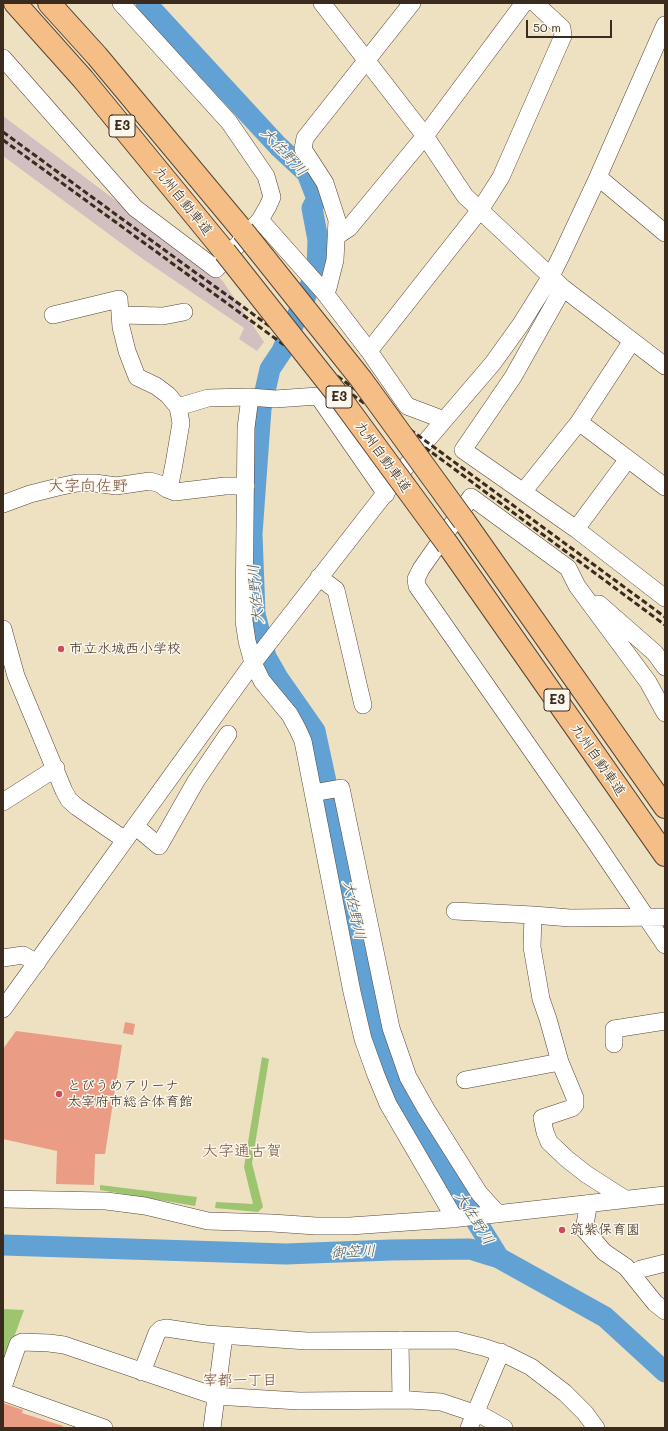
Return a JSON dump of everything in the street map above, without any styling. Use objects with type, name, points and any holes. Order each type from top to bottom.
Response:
[{"type":"highway","name":"九州自動車道","points":[[15,3],[82,78],[225,252],[338,395],[440,549],[665,855]]},
{"type":"highway","name":"九州自動車道","points":[[49,3],[251,225],[464,521],[665,807]]},
{"type":"street","points":[[3,58],[133,209],[216,269],[268,206],[272,197],[266,176],[229,122],[121,3]]},
{"type":"street","points":[[322,3],[424,136],[465,196],[563,288],[665,366]]},
{"type":"street","points":[[324,292],[328,288],[336,260],[337,220],[332,200],[325,183],[303,149],[305,138],[412,3]]},
{"type":"street","points":[[337,236],[350,228],[424,136],[524,3]]},
{"type":"street","points":[[369,351],[480,210],[501,177],[563,36],[562,28],[535,3]]},
{"type":"street","points":[[3,1009],[253,663],[354,532],[444,420],[493,363],[521,324],[551,276],[598,177],[659,57],[665,25]]},
{"type":"street","points":[[598,177],[665,233]]},
{"type":"street","points":[[251,225],[324,292],[369,351],[407,406],[444,420]]},
{"type":"street","points":[[563,288],[513,377],[462,450],[576,529],[665,598]]},
{"type":"street","points":[[53,315],[119,299],[121,327],[127,351],[137,377],[156,386],[168,395],[178,407],[181,423],[170,484],[167,489]]},
{"type":"street","points":[[120,315],[163,316],[184,312]]},
{"type":"street","points":[[523,492],[579,422],[632,341]]},
{"type":"street","points":[[493,363],[513,377]]},
{"type":"street","points":[[178,407],[208,398],[250,397],[275,399],[318,396],[386,494]]},
{"type":"street","points":[[250,397],[246,428],[244,621],[247,641],[253,663],[262,681],[290,715],[303,741],[352,992],[363,1039],[376,1076],[388,1104],[457,1219]]},
{"type":"street","points":[[579,422],[665,487]]},
{"type":"street","points":[[576,529],[628,459]]},
{"type":"street","points":[[3,504],[44,490],[77,483],[95,483],[116,486],[150,481],[160,484],[175,492],[225,486],[246,486]]},
{"type":"street","points":[[665,713],[648,682],[577,586],[568,568],[471,497],[440,549],[416,579],[417,586],[594,840],[665,945]]},
{"type":"street","points":[[319,577],[336,590],[363,705]]},
{"type":"street","points":[[588,600],[595,600],[655,653],[665,667]]},
{"type":"street","points":[[3,629],[16,676],[69,800],[125,840]]},
{"type":"street","points":[[135,826],[159,846],[196,781],[228,734]]},
{"type":"street","points":[[3,802],[56,768]]},
{"type":"street","points":[[313,793],[342,788],[391,1028],[408,1077],[426,1109],[479,1193],[495,1214]]},
{"type":"street","points":[[455,911],[570,918],[665,917]]},
{"type":"street","points":[[533,915],[532,947],[541,999],[560,1062],[575,1098],[575,1104],[572,1108],[542,1118],[549,1142],[567,1160],[625,1199]]},
{"type":"street","points":[[3,958],[23,954],[36,964]]},
{"type":"street","points":[[614,1044],[614,1029],[665,1021]]},
{"type":"street","points":[[465,1080],[560,1062]]},
{"type":"street","points":[[3,1199],[106,1201],[145,1206],[208,1220],[316,1226],[350,1226],[457,1219],[665,1195]]},
{"type":"street","points":[[589,1203],[584,1229],[604,1252],[626,1267],[655,1303],[665,1311]]},
{"type":"street","points":[[632,1274],[641,1269],[665,1263]]},
{"type":"street","points":[[142,1372],[157,1333],[161,1329],[166,1328],[224,1336],[307,1341],[455,1340],[501,1352],[531,1367],[550,1380],[565,1393],[585,1413],[596,1428]]},
{"type":"street","points":[[212,1428],[224,1336]]},
{"type":"street","points":[[400,1340],[401,1400]]},
{"type":"street","points":[[3,1388],[18,1344],[22,1342],[49,1343],[64,1345],[215,1396],[299,1401],[401,1400],[441,1402],[473,1421],[504,1428]]},
{"type":"street","points":[[473,1421],[501,1352]]},
{"type":"street","points":[[3,1392],[104,1428]]},
{"type":"shaded area","points":[[3,116],[222,280],[264,342],[257,351],[239,339],[244,328],[140,257],[3,156]]},
{"type":"green space","points":[[262,1057],[269,1059],[252,1163],[263,1207],[258,1212],[215,1208],[216,1202],[253,1204],[244,1167]]},
{"type":"green space","points":[[100,1185],[197,1197],[195,1206],[100,1190]]},
{"type":"green space","points":[[3,1309],[24,1310],[3,1367]]},
{"type":"building","points":[[125,1022],[135,1024],[133,1035],[123,1033]]},
{"type":"building","name":"とびうめアリーナ 太宰府市総合体育館","points":[[16,1031],[122,1045],[105,1154],[95,1154],[94,1185],[56,1184],[57,1151],[3,1139],[3,1049]]},
{"type":"building","points":[[3,1403],[23,1410],[22,1413],[63,1426],[62,1428],[3,1428]]},
{"type":"waterway","name":"大佐野川","points":[[146,3],[278,146],[307,173],[317,199],[312,208],[318,240],[317,270],[282,351],[270,369],[261,409],[252,534],[255,614],[266,657],[278,678],[315,731],[392,1085],[499,1258]]},
{"type":"waterway","name":"御笠川","points":[[3,1245],[286,1254],[470,1249],[499,1258],[605,1317],[665,1372]]},
{"type":"railway","points":[[3,132],[665,617]]},
{"type":"railway","points":[[3,140],[453,468],[665,625]]},
{"type":"place","name":"市立水城西小学校","points":[[61,649]]},
{"type":"place","name":"とびうめアリーナ 太宰府市総合体育館","points":[[59,1094]]},
{"type":"place","name":"筑紫保育園","points":[[562,1230]]},
{"type":"district","name":"大字向佐野","points":[[88,486]]},
{"type":"district","name":"大字通古賀","points":[[242,1151]]},
{"type":"district","name":"宰都一丁目","points":[[240,1380]]}]
